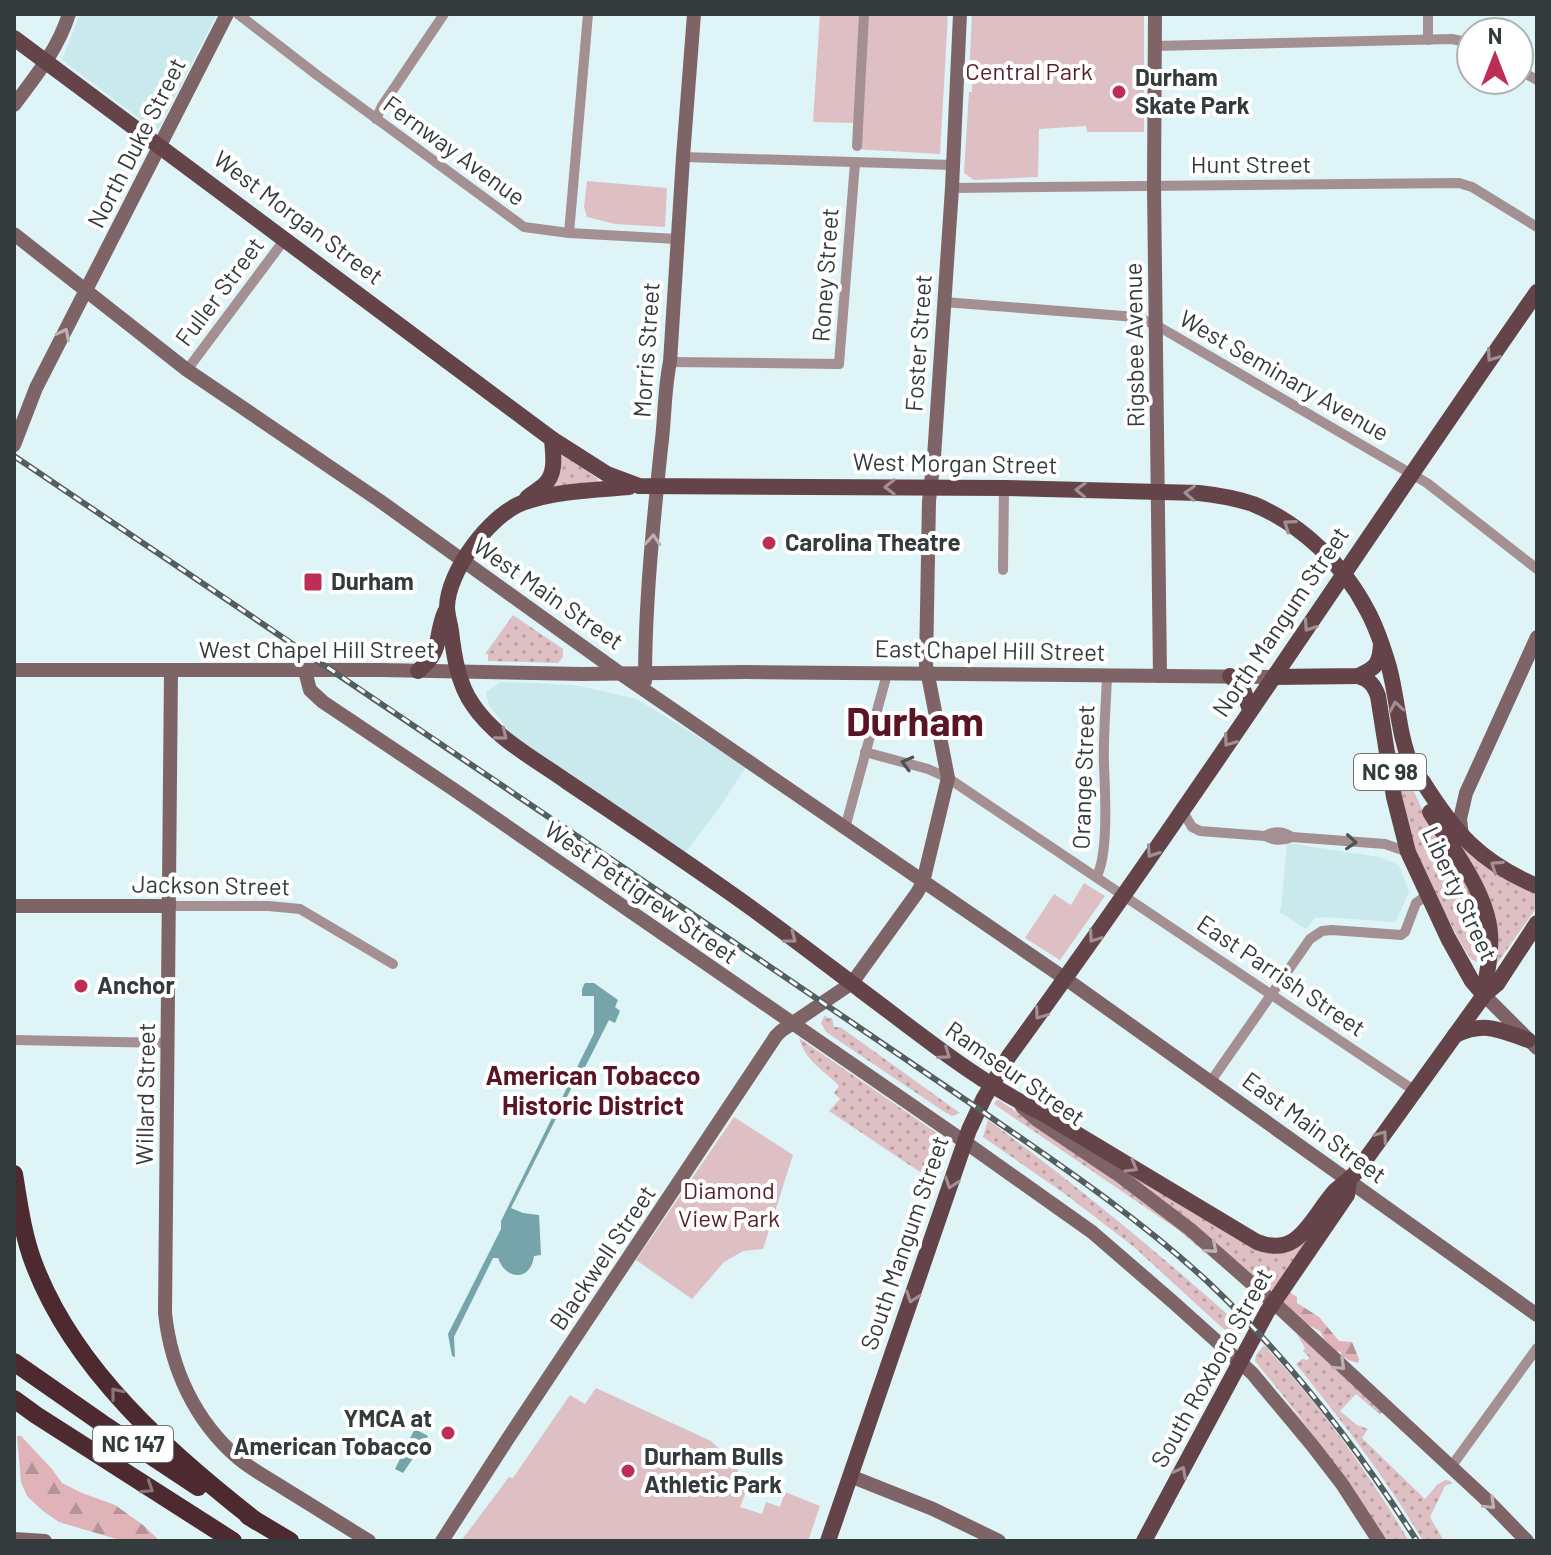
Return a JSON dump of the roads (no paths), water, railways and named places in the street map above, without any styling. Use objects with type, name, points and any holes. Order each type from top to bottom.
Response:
[{"type":"highway","points":[[14,1174],[34,1264],[73,1339],[138,1418],[201,1479],[256,1521]]},
{"type":"highway","name":"NC 147","points":[[14,1362],[163,1465],[290,1541]]},
{"type":"highway","name":"NC 147","points":[[14,1400],[233,1541]]},
{"type":"main road","name":"West Morgan Street","points":[[14,38],[552,439],[607,474],[639,486],[1159,492],[1222,496],[1253,504],[1318,547],[1344,574],[1366,607],[1390,670],[1399,727],[1414,771]]},
{"type":"main road","name":"North Mangum Street","points":[[1065,978],[1537,292]]},
{"type":"main road","points":[[523,503],[550,477],[554,463],[552,439]]},
{"type":"main road","points":[[418,671],[428,663],[437,648],[440,623],[463,561],[485,531],[504,513],[523,503],[566,493],[639,486]]},
{"type":"main road","name":"Ramseur Street","points":[[447,606],[453,653],[466,694],[474,708],[503,736],[730,893],[925,1040],[1016,1100]]},
{"type":"main road","points":[[1358,676],[1375,666],[1381,642]]},
{"type":"main road","points":[[1230,676],[1242,686],[1250,710]]},
{"type":"main road","name":"East Chapel Hill Street","points":[[1274,677],[1358,676]]},
{"type":"main road","name":"Liberty Street","points":[[1358,676],[1372,684],[1378,696],[1394,797],[1408,852],[1472,981],[1484,995]]},
{"type":"main road","points":[[1414,771],[1447,819],[1479,853],[1506,872],[1537,886]]},
{"type":"main road","name":"Liberty Street","points":[[1414,771],[1417,787],[1485,909],[1490,934],[1484,995]]},
{"type":"main road","points":[[1016,1100],[1257,1242],[1284,1245],[1299,1237],[1336,1189],[1349,1181],[1484,995],[1497,984],[1537,923]]},
{"type":"main road","points":[[1461,959],[1487,971],[1505,971]]},
{"type":"main road","name":"South Mangum Street","points":[[828,1541],[978,1109],[1009,1056],[1065,978]]},
{"type":"main road","points":[[1455,1035],[1496,1028],[1533,1044]]},
{"type":"main road","name":"South Roxboro Street","points":[[1144,1541],[1267,1312],[1347,1195],[1349,1181]]},
{"type":"street","points":[[14,105],[46,62],[62,35],[69,14]]},
{"type":"street","name":"North Duke Street","points":[[15,435],[227,14]]},
{"type":"street","name":"Fernway Avenue","points":[[238,14],[524,227],[569,233],[677,239]]},
{"type":"street","points":[[376,119],[444,14]]},
{"type":"street","points":[[569,233],[588,14]]},
{"type":"street","name":"Morris Street","points":[[645,690],[656,486],[670,362],[694,14]]},
{"type":"street","points":[[857,146],[864,14]]},
{"type":"street","name":"Foster Street","points":[[948,778],[926,665],[930,488],[952,188],[960,14]]},
{"type":"street","name":"Rigsbee Avenue","points":[[1155,14],[1160,676]]},
{"type":"street","points":[[1428,14],[1428,40]]},
{"type":"street","points":[[1155,46],[1455,40]]},
{"type":"street","points":[[683,157],[953,165]]},
{"type":"street","name":"Roney Street","points":[[670,362],[839,364],[855,163]]},
{"type":"street","name":"Hunt Street","points":[[952,188],[1459,183],[1472,187],[1537,227]]},
{"type":"street","name":"West Main Street","points":[[14,234],[187,370],[380,501],[621,674],[1065,978]]},
{"type":"street","name":"Fuller Street","points":[[187,370],[285,239]]},
{"type":"street","name":"West Seminary Avenue","points":[[944,302],[1136,317],[1156,325],[1441,493],[1537,569]]},
{"type":"street","points":[[1003,570],[1004,488]]},
{"type":"street","points":[[1462,836],[1460,819],[1466,793],[1537,637]]},
{"type":"street","name":"West Chapel Hill Street","points":[[14,670],[621,674]]},
{"type":"street","name":"Willard Street","points":[[171,671],[165,1313],[171,1350],[185,1389],[200,1415],[240,1460],[369,1541]]},
{"type":"street","name":"West Pettigrew Street","points":[[305,671],[310,690],[323,702],[1092,1232],[1261,1383],[1342,1484],[1379,1541]]},
{"type":"street","name":"East Chapel Hill Street","points":[[621,674],[1274,677]]},
{"type":"street","points":[[845,828],[887,674]]},
{"type":"street","name":"Orange Street","points":[[1096,877],[1104,844],[1107,676]]},
{"type":"street","name":"East Parrish Street","points":[[865,752],[928,769],[948,778],[1415,1091]]},
{"type":"street","points":[[923,882],[948,778]]},
{"type":"street","points":[[1426,788],[1442,799],[1460,797],[1466,793]]},
{"type":"street","points":[[1182,810],[1189,823],[1200,831],[1265,836],[1272,832],[1285,833],[1292,837],[1385,844],[1408,852]]},
{"type":"street","name":"Blackwell Street","points":[[442,1541],[776,1036],[852,983],[923,882]]},
{"type":"street","points":[[1211,1081],[1305,945],[1316,935],[1322,931],[1340,929],[1398,936],[1405,932],[1416,903],[1427,895]]},
{"type":"street","name":"Jackson Street","points":[[14,906],[269,906],[300,909],[393,964]]},
{"type":"street","name":"East Main Street","points":[[1065,978],[1537,1315]]},
{"type":"street","name":"Liberty Street","points":[[1484,995],[1533,1044]]},
{"type":"street","points":[[14,1040],[168,1043]]},
{"type":"street","name":"Ramseur Street","points":[[1016,1100],[1037,1120],[1191,1230],[1284,1312],[1527,1541]]},
{"type":"street","points":[[1451,1467],[1537,1348]]},
{"type":"street","points":[[850,1476],[933,1509],[999,1541]]},
{"type":"street","points":[[14,1539],[45,1541]]},
{"type":"railway","points":[[14,456],[778,972],[1124,1212],[1209,1283],[1295,1374],[1371,1472],[1417,1541]]},
{"type":"place","name":"Durham Skate Park","points":[[1119,92]]},
{"type":"place","name":"Carolina Theatre","points":[[769,543]]},
{"type":"place","name":"Durham","points":[[313,582]]},
{"type":"place","name":"Anchor","points":[[81,986]]},
{"type":"place","name":"YMCA at American Tobacco","points":[[448,1433]]},
{"type":"place","name":"Durham Bulls Athletic Park","points":[[628,1471]]},
{"type":"district","name":"Durham","points":[[915,722]]},
{"type":"district","name":"American Tobacco Historic District","points":[[593,1091]]},
{"type":"park label","name":"Central Park","points":[[1029,72]]},
{"type":"park label","name":"Diamond View Park","points":[[729,1205]]}]
